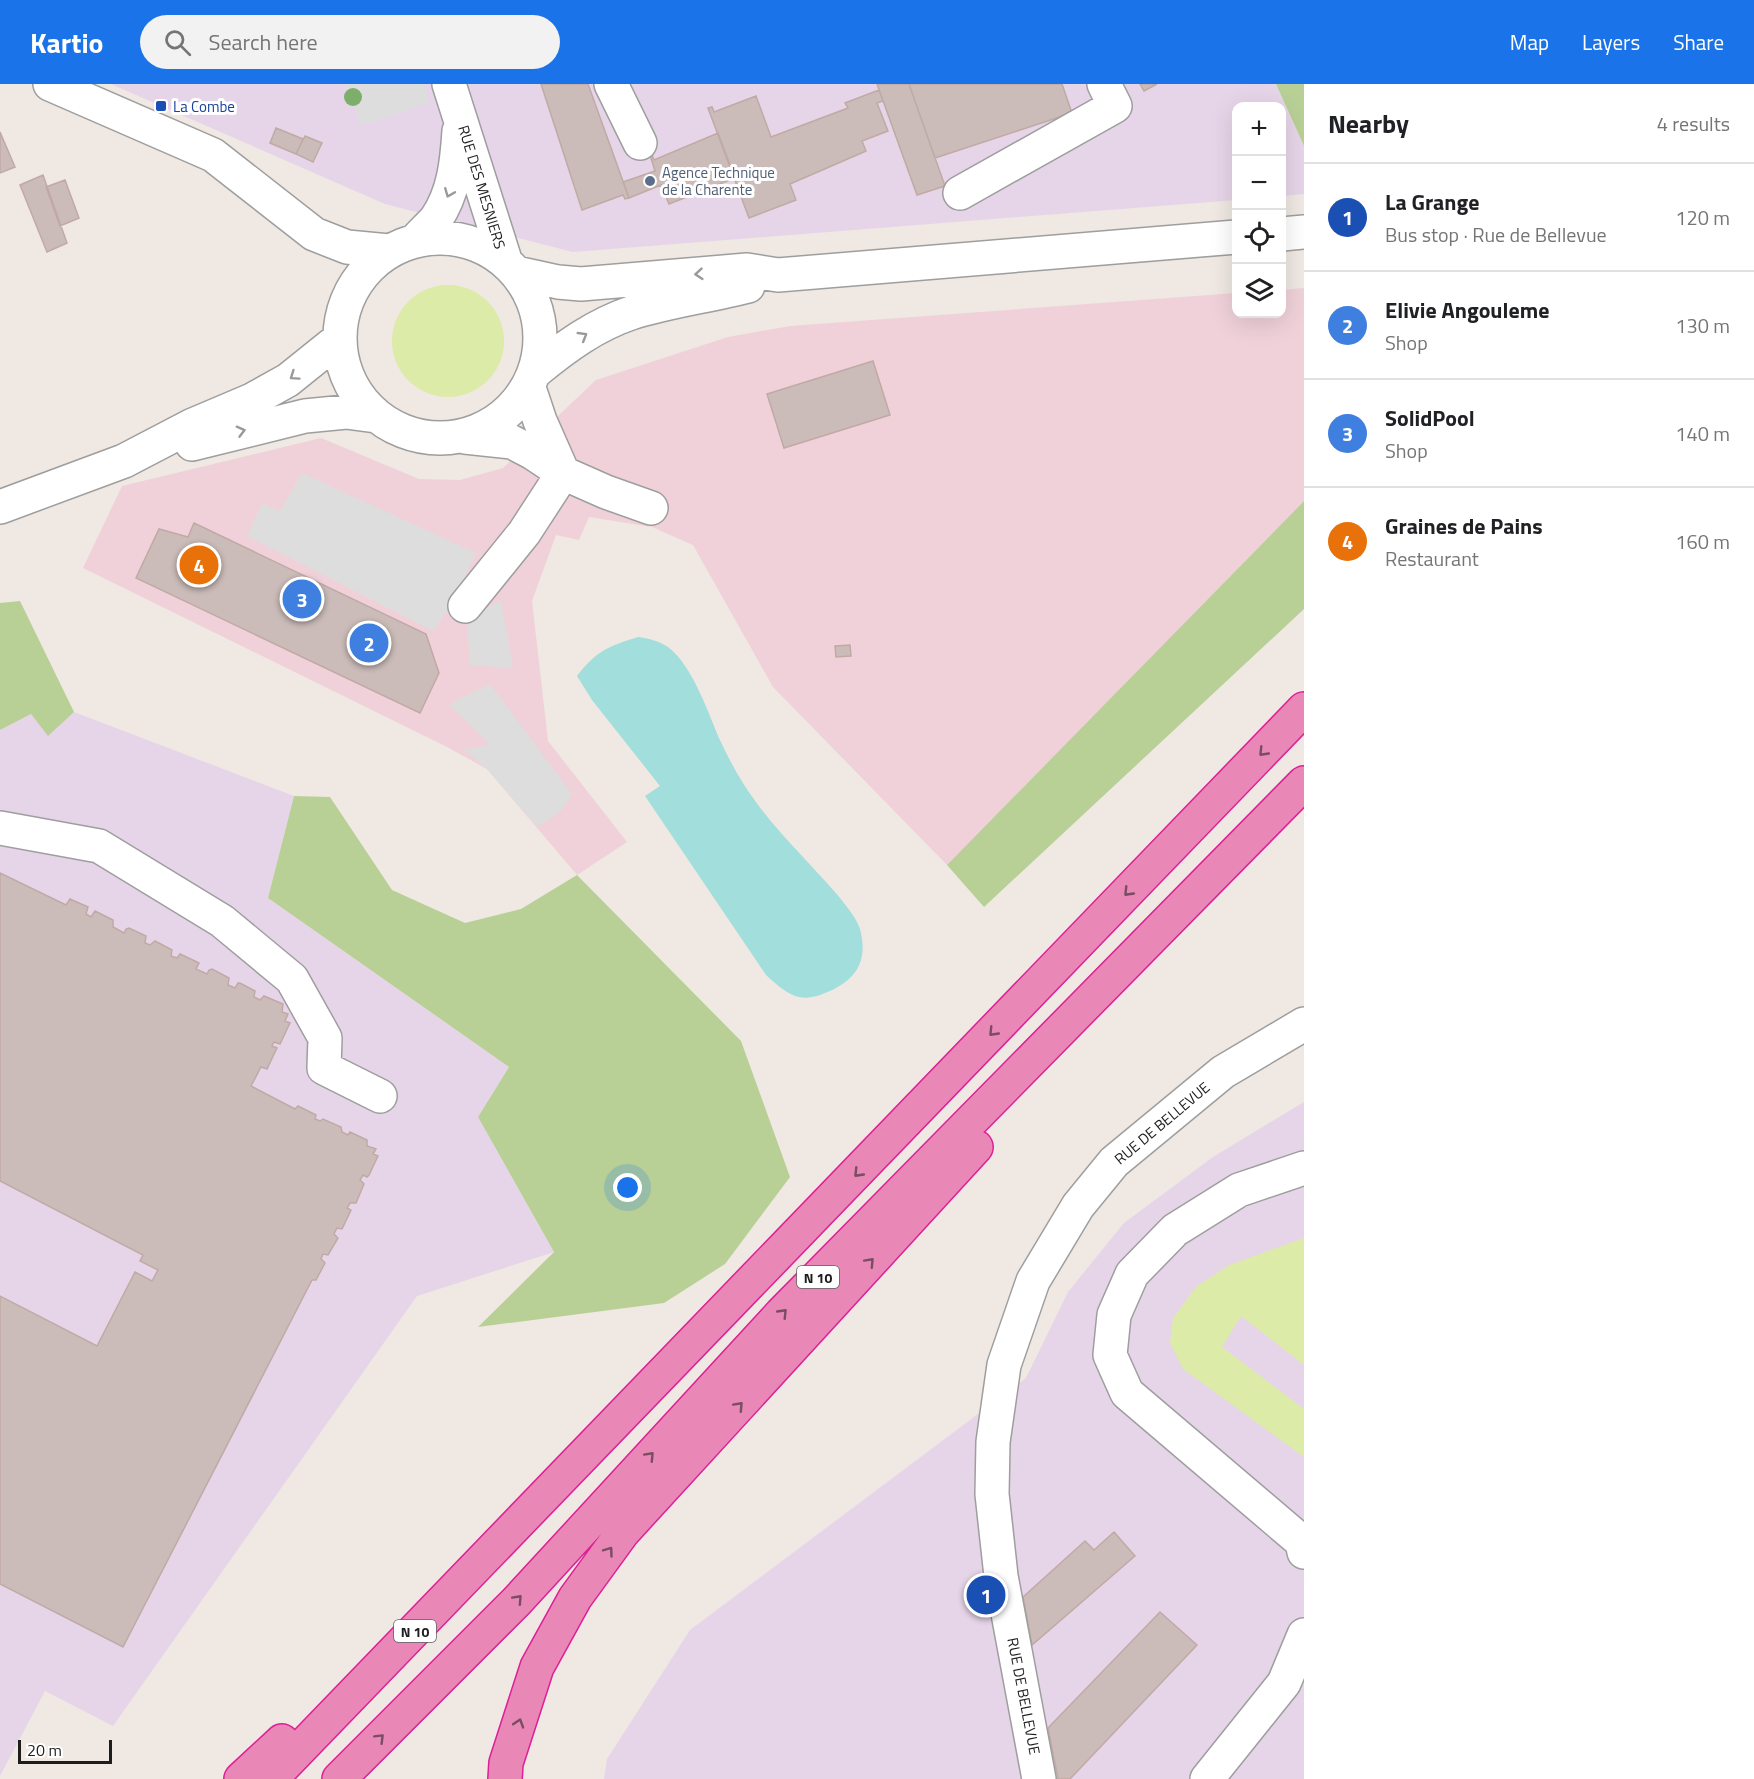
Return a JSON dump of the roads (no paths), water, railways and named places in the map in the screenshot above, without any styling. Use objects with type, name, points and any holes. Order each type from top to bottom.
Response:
[{"type":"highway","name":"N 10","points":[[271,1779],[1304,709]]},
{"type":"highway","name":"N 10","points":[[339,1779],[516,1602],[782,1313],[1304,783]]},
{"type":"highway","points":[[505,1779],[506,1763],[537,1667],[575,1598],[623,1532],[1304,789]]},
{"type":"highway","points":[[241,1779],[560,1482]]},
{"type":"street","points":[[50,84],[213,155],[314,234],[347,248],[402,246],[440,237],[462,240],[485,248],[511,266],[558,282],[581,284],[747,270],[778,275],[1232,237]]},
{"type":"street","name":"RUE DES MESNIERS","points":[[449,84],[492,224],[511,266]]},
{"type":"street","points":[[611,84],[640,143]]},
{"type":"street","points":[[960,193],[1115,106],[1104,84]]},
{"type":"street","name":"RUE DES MESNIERS","points":[[402,246],[436,219],[450,192],[456,173],[460,115]]},
{"type":"street","points":[[1286,234],[1304,232]]},
{"type":"street","points":[[314,234],[340,277],[345,305]]},
{"type":"street","points":[[402,246],[362,274],[345,305],[339,339],[344,368],[357,395],[376,416],[401,431],[430,439],[459,437],[512,442],[563,473],[651,508]]},
{"type":"street","points":[[511,266],[535,302],[542,337],[533,380],[540,421],[563,473]]},
{"type":"street","points":[[459,437],[487,428],[511,411],[533,380],[577,339],[604,324],[630,313],[753,285],[778,275]]},
{"type":"street","points":[[0,507],[124,461],[288,380],[339,339]]},
{"type":"street","points":[[124,461],[305,416],[346,412],[376,416]]},
{"type":"street","points":[[465,606],[524,533],[563,473]]},
{"type":"street","points":[[0,828],[99,846],[222,921],[292,979],[326,1038],[324,1068],[380,1096]]},
{"type":"street","name":"RUE DE BELLEVUE","points":[[1039,1779],[1001,1576],[992,1494],[993,1442],[1004,1365],[1034,1281],[1078,1206],[1114,1162],[1222,1072],[1304,1024]]},
{"type":"street","points":[[1304,1168],[1239,1191],[1174,1230],[1132,1274],[1114,1315],[1110,1355],[1127,1393],[1302,1542],[1304,1552]]},
{"type":"street","points":[[1207,1779],[1284,1683],[1304,1635]]},
{"type":"water","points":[[638,637],[665,645],[685,665],[727,755],[750,793],[779,831],[851,912],[860,929],[863,950],[854,974],[840,986],[817,996],[800,997],[779,987],[766,975],[645,796],[660,786],[592,700],[577,676],[604,650]]},
{"type":"place","name":"La Combe","points":[[161,106]]},
{"type":"place","name":"Agence Technique de la Charente","points":[[650,181]]},
{"type":"place","name":"Graines de Pains","points":[[199,565]]},
{"type":"place","name":"SolidPool","points":[[302,599]]},
{"type":"place","name":"Elivie Angouleme","points":[[369,643]]},
{"type":"place","name":"La Grange","points":[[986,1595]]}]
